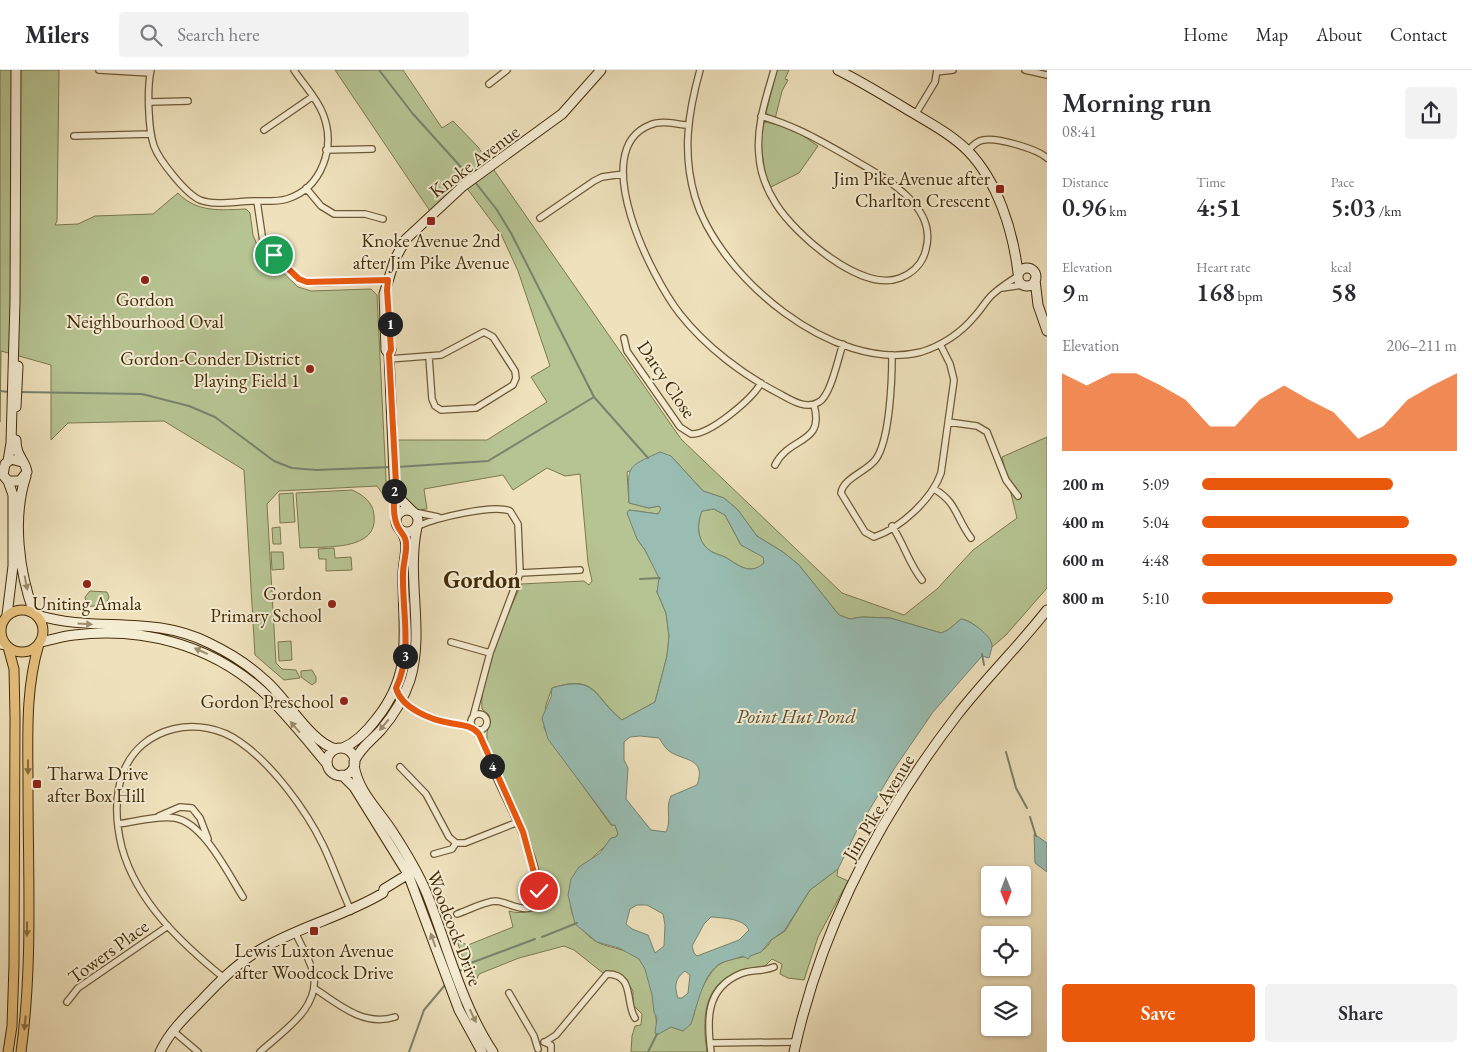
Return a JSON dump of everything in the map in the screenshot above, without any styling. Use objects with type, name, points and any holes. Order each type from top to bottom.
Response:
[{"type":"main road","points":[[8,1052],[12,1026],[14,965],[15,686],[14,669],[0,633],[3,618],[20,609],[36,614],[43,629],[32,669],[30,686],[27,994],[21,1052]]},
{"type":"main road","points":[[5,645],[25,652],[40,643]]},
{"type":"street","points":[[3,618],[13,566],[13,495],[4,478],[3,471],[11,444],[15,380],[16,70]]},
{"type":"street","points":[[99,70],[151,71],[151,134],[154,146],[160,157],[192,195],[200,200],[212,202],[290,198],[306,188],[320,174],[324,167],[326,123],[323,113],[294,70]]},
{"type":"street","points":[[489,84],[507,70]]},
{"type":"street","name":"Knoke Avenue","points":[[339,749],[356,740],[374,723],[388,703],[396,688],[403,666],[406,644],[403,575],[407,546],[398,526],[394,496],[395,480],[389,356],[391,350],[387,285],[395,259],[406,239],[463,186],[562,114],[600,70]]},
{"type":"street","points":[[700,70],[687,125],[688,166],[694,195],[704,223],[719,248],[750,284],[779,309],[810,329],[843,344],[869,352],[892,355],[923,351],[940,344],[964,328],[1000,289],[1028,268]]},
{"type":"street","points":[[761,116],[798,128],[882,176],[900,189],[919,212],[928,234],[924,256],[916,269],[897,279],[876,279],[853,270],[827,255],[795,228],[773,199],[762,171],[758,140],[761,116],[774,70]]},
{"type":"street","points":[[838,70],[945,132],[968,151],[990,182],[1016,252],[1019,282],[1038,305]]},
{"type":"street","points":[[916,115],[935,82],[937,71],[953,70]]},
{"type":"street","points":[[1025,70],[1047,75]]},
{"type":"street","points":[[264,130],[312,96]]},
{"type":"street","points":[[150,102],[188,101]]},
{"type":"street","points":[[687,125],[660,123],[643,128],[630,143],[626,152],[623,174],[630,213],[640,244],[666,295],[686,322],[711,346],[761,384],[799,404],[814,405],[820,402],[828,391],[843,344]]},
{"type":"street","points":[[74,136],[151,134]]},
{"type":"street","points":[[968,151],[979,141],[990,140],[1031,149],[1047,158]]},
{"type":"street","points":[[326,150],[372,149]]},
{"type":"street","points":[[540,218],[594,181],[602,177],[623,174]]},
{"type":"street","points":[[306,188],[321,206],[334,214],[365,214],[384,219]]},
{"type":"street","points":[[257,201],[263,242],[299,279],[315,283],[387,285]]},
{"type":"street","points":[[1016,252],[1028,268],[1034,272],[1038,305],[1047,331]]},
{"type":"street","points":[[1000,289],[1032,284],[1035,280]]},
{"type":"street","points":[[389,356],[429,357],[450,352],[484,332],[493,337],[515,371],[516,378],[513,385],[476,408],[441,410],[435,406],[432,399],[429,357]]},
{"type":"street","name":"Darcy Close","points":[[624,338],[627,351],[685,432],[691,434],[703,432],[746,402],[761,384]]},
{"type":"street","points":[[892,355],[892,386],[882,447],[873,464],[843,486],[840,493],[869,536],[880,535],[922,504],[934,490],[940,472],[954,380],[950,364],[940,344]]},
{"type":"street","points":[[774,465],[783,452],[814,431],[817,423],[814,405]]},
{"type":"street","points":[[14,406],[16,450],[26,468],[26,476],[18,506],[20,531],[26,583],[36,614],[76,624],[131,624],[175,630],[207,642],[249,667],[260,676],[283,698],[321,743],[352,755],[354,764]]},
{"type":"street","points":[[948,422],[976,426],[987,432],[1006,480],[1018,496]]},
{"type":"street","points":[[4,463],[15,459],[22,462]]},
{"type":"street","points":[[4,478],[16,483],[26,476]]},
{"type":"street","name":"Knoke Avenue","points":[[395,480],[402,500],[413,512]]},
{"type":"street","points":[[934,490],[952,503],[960,523],[971,538]]},
{"type":"street","points":[[438,517],[413,512],[401,512],[398,526],[407,533],[438,517],[499,509],[510,511],[518,524],[520,573],[490,653],[472,718],[474,729],[484,742]]},
{"type":"street","points":[[40,643],[76,634],[154,636],[196,648],[243,675],[254,684],[279,708],[327,764],[330,771],[342,775],[349,772],[359,752],[381,729],[401,700],[410,679],[415,656],[412,565],[419,520],[413,512]]},
{"type":"street","points":[[892,526],[903,544],[912,566],[922,580]]},
{"type":"street","points":[[520,573],[580,570]]},
{"type":"street","name":"Jim Pike Avenue","points":[[794,1052],[815,976],[834,923],[881,827],[940,738],[1047,610]]},
{"type":"street","points":[[451,642],[490,653]]},
{"type":"street","points":[[396,688],[401,700],[434,719],[474,729],[482,730],[486,727]]},
{"type":"street","points":[[457,914],[490,902],[502,902],[520,909],[538,900],[539,891],[528,844],[487,756],[484,742],[487,721],[482,715],[478,699]]},
{"type":"street","points":[[388,703],[401,700]]},
{"type":"street","points":[[457,724],[482,715]]},
{"type":"street","points":[[224,978],[201,961],[168,926],[128,864],[118,824],[118,790],[122,775],[142,746],[158,734],[177,727],[204,726],[230,735],[250,750],[298,804],[322,843],[351,911]]},
{"type":"street","points":[[327,764],[328,756],[339,749]]},
{"type":"street","name":"Woodcock Drive","points":[[354,764],[364,793],[388,825],[413,875],[478,1027],[493,1052]]},
{"type":"street","points":[[400,767],[426,794],[449,838],[456,843],[465,843],[518,822]]},
{"type":"street","name":"Woodcock Drive","points":[[342,775],[354,787],[413,875],[451,990],[470,1033],[482,1052]]},
{"type":"street","points":[[142,821],[180,807],[192,808],[200,818],[216,855]]},
{"type":"street","points":[[118,824],[175,818],[190,824],[202,834],[243,897]]},
{"type":"street","points":[[434,854],[452,849],[456,843]]},
{"type":"street","points":[[160,1052],[172,1030],[224,978],[258,951],[295,932],[351,911],[383,892],[387,893],[413,875]]},
{"type":"street","name":"Towers Place","points":[[67,1002],[78,988],[168,926]]},
{"type":"street","points":[[264,1051],[306,1009],[314,988],[312,970],[295,932]]},
{"type":"street","points":[[711,1052],[709,1008],[715,994],[739,974],[762,972],[774,967]]},
{"type":"street","points":[[537,1050],[540,1043],[556,1035],[607,974],[617,976],[628,988],[630,1006],[635,1018]]},
{"type":"street","points":[[314,988],[358,1016],[378,1021],[395,1017]]},
{"type":"street","points":[[509,993],[534,1036],[537,1050]]},
{"type":"street","points":[[172,1030],[198,1052]]},
{"type":"street","points":[[552,1050],[556,1035]]},
{"type":"street","points":[[534,1036],[545,1042],[552,1050]]},
{"type":"street","points":[[710,1042],[796,1042]]},
{"type":"green space","points":[[0,70],[59,70],[57,221],[55,225],[78,224],[95,216],[153,214],[178,193],[193,204],[201,207],[219,210],[246,209],[250,213],[253,235],[259,250],[298,287],[311,291],[371,289],[377,295],[387,500],[377,486],[279,491],[267,504],[276,663],[282,669],[296,670],[300,678],[284,680],[255,655],[244,470],[164,421],[68,423],[51,440],[51,365],[1,351],[0,422]]},
{"type":"green space","points":[[335,70],[403,70],[442,128],[453,121],[478,147],[681,439],[842,593],[904,615],[937,589],[973,550],[1017,518],[1002,457],[1047,437],[1047,588],[1006,635],[992,647],[980,629],[966,620],[961,619],[948,630],[941,633],[890,618],[862,617],[850,619],[839,615],[799,565],[783,552],[757,536],[738,510],[724,498],[703,491],[671,456],[627,472],[629,503],[649,508],[659,506],[661,509],[658,514],[629,510],[637,539],[660,578],[657,592],[666,613],[669,636],[667,656],[655,702],[622,720],[594,690],[587,686],[567,684],[552,688],[546,705],[544,728],[557,750],[611,825],[615,825],[618,834],[589,863],[571,906],[573,917],[580,928],[595,941],[632,954],[641,961],[648,976],[655,1008],[657,1034],[671,1027],[683,1031],[694,1015],[696,1002],[704,984],[716,967],[726,961],[762,951],[771,940],[785,931],[810,890],[838,869],[837,876],[848,881],[818,937],[804,980],[788,978],[780,974],[782,964],[772,959],[762,969],[744,971],[730,976],[719,984],[707,1006],[705,1035],[707,1052],[631,1052],[632,1036],[635,1026],[641,1025],[642,1014],[633,1005],[633,991],[626,980],[617,973],[603,973],[574,950],[564,946],[519,958],[479,974],[473,987],[457,941],[468,945],[513,927],[509,911],[519,913],[529,911],[537,907],[544,900],[540,874],[532,848],[493,765],[487,741],[489,715],[482,709],[482,694],[495,645],[521,584],[584,581],[589,585],[592,581],[588,563],[580,474],[565,476],[547,468],[513,490],[503,475],[424,489],[427,509],[395,512],[392,440],[487,440],[547,402],[531,377],[550,366],[518,271],[501,234],[463,183],[430,211]]},
{"type":"green space","points":[[777,70],[789,70],[785,79],[788,80],[782,91],[775,119],[766,113]]},
{"type":"green space","points":[[766,122],[793,129],[818,146],[799,173],[769,188],[761,141],[761,125]]},
{"type":"green space","points":[[352,490],[360,494],[372,506],[374,515],[373,527],[368,535],[348,545],[300,548],[296,493]]},
{"type":"green space","points":[[293,493],[295,522],[280,523],[279,494]]},
{"type":"green space","points":[[714,509],[725,515],[741,545],[764,557],[764,563],[755,568],[747,569],[726,557],[712,552],[703,544],[699,533],[700,516],[702,511]]},
{"type":"green space","points":[[280,527],[281,544],[273,544],[272,528]]},
{"type":"green space","points":[[334,548],[335,558],[351,557],[352,570],[326,571],[326,559],[319,559],[318,549]]},
{"type":"green space","points":[[271,552],[283,552],[284,569],[272,570]]},
{"type":"green space","points":[[90,591],[107,592],[109,597],[106,604],[87,607],[85,597]]},
{"type":"green space","points":[[291,641],[292,660],[279,661],[278,642]]},
{"type":"green space","points":[[312,670],[316,677],[316,682],[312,685],[301,677],[301,671]]},
{"type":"water","name":"Point Hut Pond","points":[[660,452],[671,456],[703,491],[724,498],[738,510],[757,536],[783,552],[799,565],[839,615],[850,619],[862,617],[890,618],[941,633],[948,630],[961,619],[980,629],[991,641],[992,645],[989,658],[982,656],[933,712],[894,769],[856,832],[838,869],[810,890],[784,931],[771,940],[761,952],[750,956],[748,959],[743,956],[721,963],[715,968],[705,982],[691,1024],[683,1031],[671,1027],[657,1035],[655,1033],[657,1018],[654,1012],[652,995],[645,969],[639,959],[619,948],[597,942],[575,924],[568,895],[571,879],[579,867],[600,853],[611,838],[616,837],[618,834],[615,825],[612,825],[548,739],[542,718],[551,697],[552,688],[567,684],[587,686],[622,720],[655,702],[667,656],[669,636],[666,613],[657,592],[659,578],[645,550],[637,539],[627,513],[629,510],[658,514],[661,509],[659,506],[649,508],[629,503],[628,481],[631,469],[635,465]],"holes":[[[714,509],[725,515],[741,545],[763,557],[764,563],[755,568],[747,569],[707,548],[703,544],[699,533],[702,511]],[[630,737],[659,738],[668,750],[694,763],[699,771],[697,785],[671,796],[666,832],[651,830],[626,799],[628,768],[624,760],[624,742]],[[637,905],[647,905],[663,914],[665,925],[664,946],[655,953],[648,935],[632,929],[626,924],[630,909]],[[711,917],[738,921],[749,930],[739,940],[697,956],[692,946],[704,924]],[[685,971],[690,975],[688,993],[682,998],[678,998],[676,990],[676,983]]]},
{"type":"water","points":[[1034,834],[1047,843],[1047,872],[1035,863]]},
{"type":"waterway","points":[[379,70],[413,114],[470,177]]},
{"type":"waterway","points":[[475,182],[497,210],[511,233],[594,397]]},
{"type":"waterway","points":[[0,391],[9,392]]},
{"type":"waterway","points":[[19,392],[142,394],[189,406],[215,417],[274,461],[292,468],[316,470],[392,467]]},
{"type":"waterway","points":[[397,467],[488,461],[594,397],[648,458]]},
{"type":"waterway","points":[[640,579],[660,578]]},
{"type":"waterway","points":[[982,654],[984,665]]},
{"type":"waterway","points":[[1006,752],[1016,788],[1027,808]]},
{"type":"waterway","points":[[1030,817],[1036,836]]},
{"type":"waterway","points":[[542,937],[577,923]]},
{"type":"waterway","points":[[458,973],[468,964],[535,939]]},
{"type":"waterway","points":[[409,1052],[424,1010],[445,985]]},
{"type":"waterway","points":[[648,1052],[657,1034]]},
{"type":"place","name":"Jim Pike Avenue after Charlton Crescent","points":[[1000,189]]},
{"type":"place","name":"Knoke Avenue 2nd after Jim Pike Avenue","points":[[431,221]]},
{"type":"place","name":"Gordon Neighbourhood Oval","points":[[145,280]]},
{"type":"place","name":"Gordon-Conder District Playing Field 1","points":[[310,369]]},
{"type":"place","name":"Uniting Amala","points":[[87,584]]},
{"type":"place","name":"Gordon Primary School","points":[[332,604]]},
{"type":"place","name":"Gordon Preschool","points":[[344,701]]},
{"type":"place","name":"Tharwa Drive after Box Hill","points":[[37,784]]},
{"type":"place","name":"Lewis Luxton Avenue after Woodcock Drive","points":[[314,931]]},
{"type":"district","name":"Gordon","points":[[482,580]]},
{"type":"route","points":[[274,255],[299,279],[307,282],[388,280],[391,350],[389,354],[396,484],[394,496],[397,525],[404,534],[407,546],[403,563],[405,658],[396,688],[401,700],[408,706],[434,719],[473,728],[479,734],[484,742],[487,756],[499,784],[528,844],[539,891]]}]
